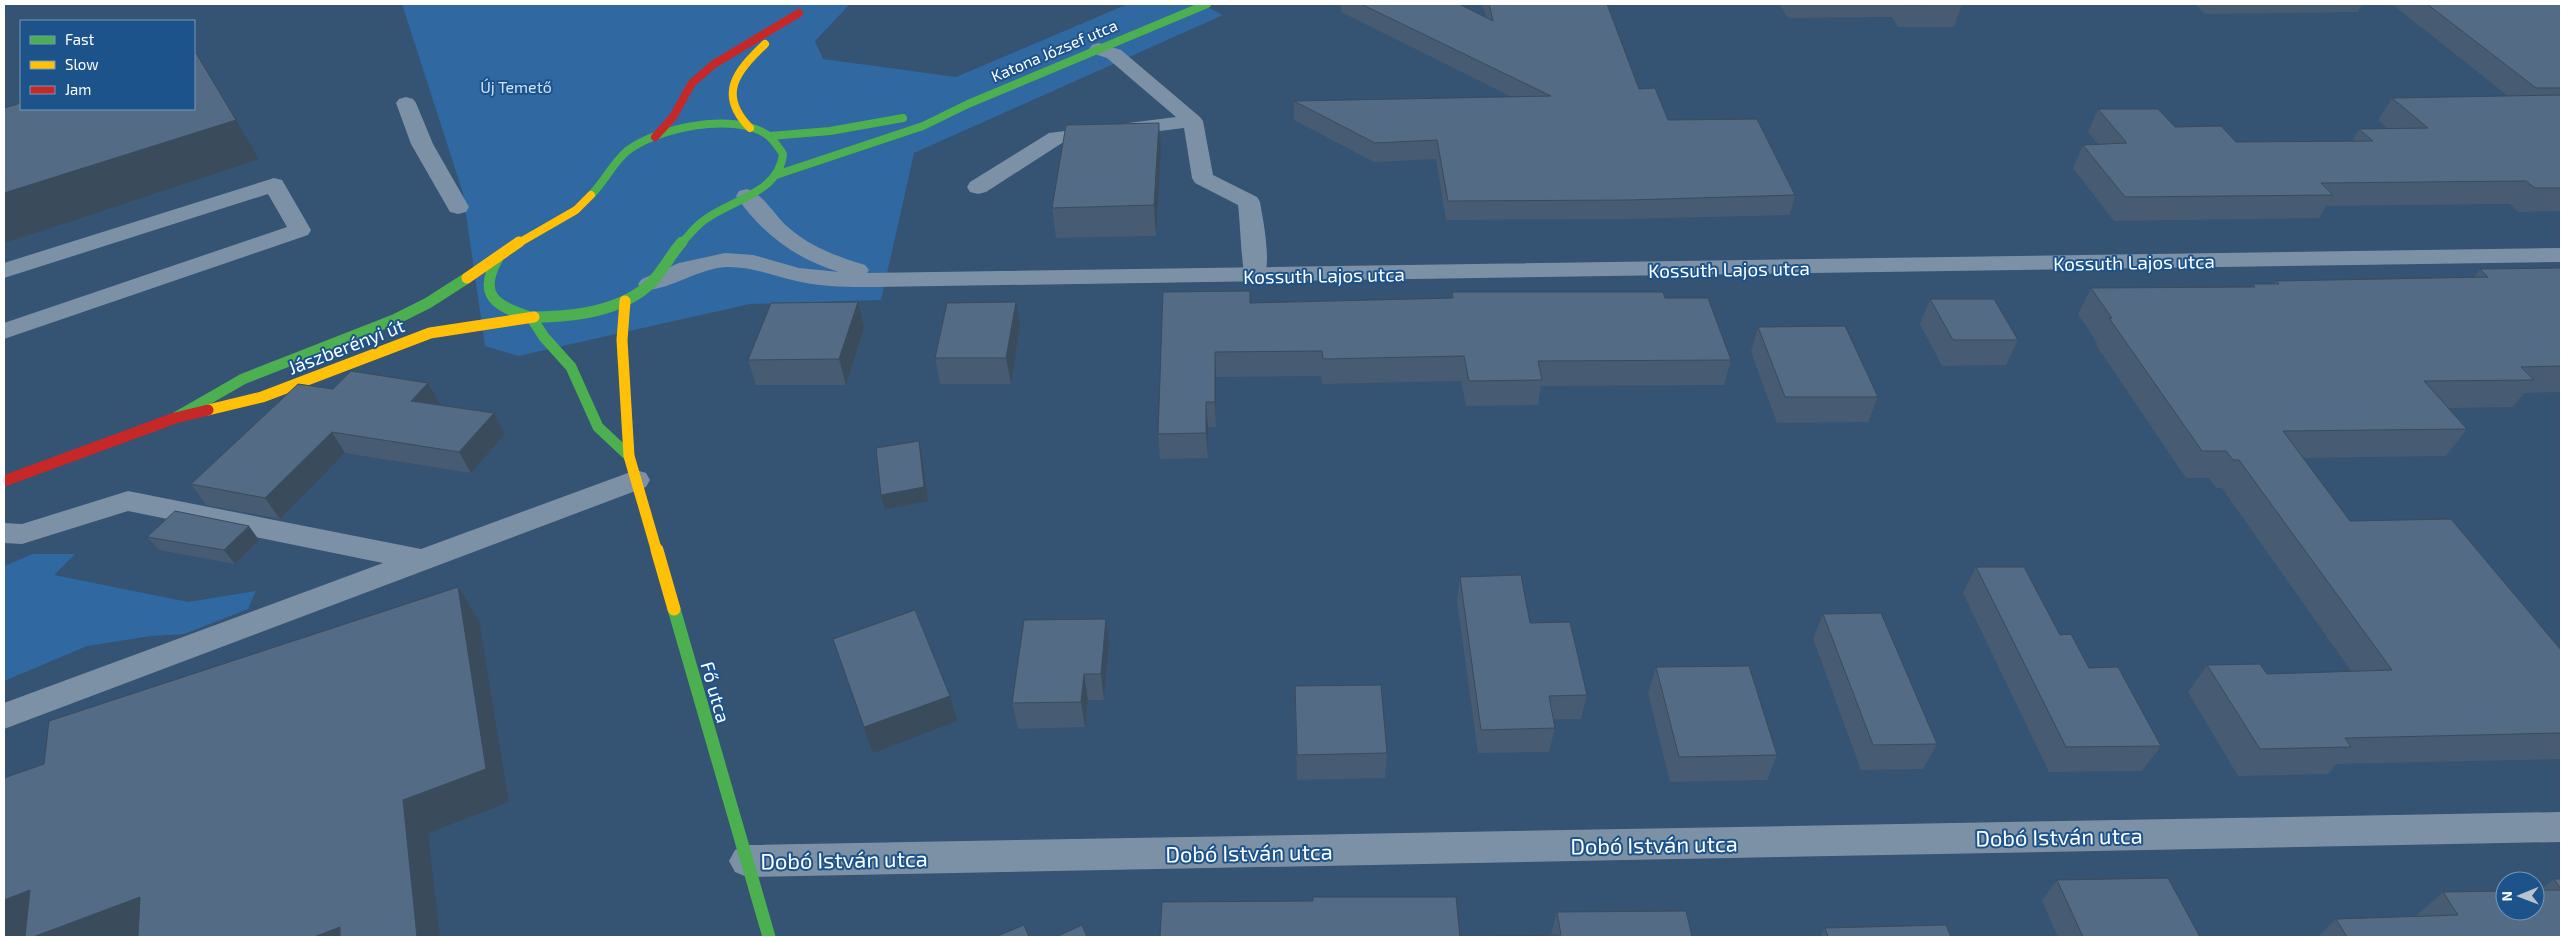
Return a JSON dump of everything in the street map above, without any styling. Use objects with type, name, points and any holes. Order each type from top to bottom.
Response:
[{"type":"main road","points":[[799,13],[808,4]]},
{"type":"main road","name":"Katona József utca","points":[[776,175],[923,126],[968,104],[1207,4]]},
{"type":"main road","name":"Jászberényi út","points":[[750,128],[736,116],[732,103],[732,84],[752,55],[799,13]]},
{"type":"main road","name":"Jászberényi út","points":[[656,136],[673,117],[692,83],[714,64],[799,13]]},
{"type":"main road","name":"Katona József utca","points":[[770,136],[830,131],[968,104]]},
{"type":"main road","name":"Jászberényi út","points":[[175,418],[243,378],[396,319],[420,307],[498,258],[522,240],[576,210],[602,186],[616,161],[631,148],[656,136],[706,124],[728,124],[750,128],[770,136]]},
{"type":"main road","points":[[770,136],[783,154],[782,163],[776,175]]},
{"type":"main road","name":"Jászberényi út","points":[[4,481],[175,418],[262,397],[430,333],[532,317],[569,317],[625,301],[650,284],[667,266],[675,250],[689,233],[711,217],[762,188],[776,175]]},
{"type":"main road","name":"Jászberényi út","points":[[498,258],[488,275],[487,286],[492,298],[505,310],[532,317]]},
{"type":"main road","name":"Fő utca","points":[[625,301],[622,352],[633,468],[769,937]]},
{"type":"main road","points":[[532,317],[544,337],[570,367],[598,427],[633,468]]},
{"type":"street","points":[[1099,49],[1114,54],[1193,121],[1203,178],[1249,202],[1254,242],[1254,276]]},
{"type":"street","points":[[406,103],[422,144],[454,196],[458,207]]},
{"type":"street","points":[[978,187],[1056,137],[1193,121]]},
{"type":"street","points":[[4,272],[274,185],[300,230],[4,331]]},
{"type":"street","name":"Kossuth Lajos utca","points":[[747,196],[776,228],[821,259],[897,280]]},
{"type":"street","name":"Kossuth Lajos utca","points":[[650,284],[693,264],[729,260],[752,262],[814,277],[842,280],[897,280],[2561,255]]},
{"type":"street","points":[[4,716],[424,560],[633,468]]},
{"type":"street","points":[[10,537],[128,501],[424,560]]},
{"type":"street","name":"Dobó István utca","points":[[747,861],[2561,827]]},
{"type":"green space","name":"Új Temető","points":[[402,4],[850,4],[815,41],[823,59],[956,77],[1128,4],[1201,4],[1223,15],[914,153],[881,300],[750,304],[518,356],[485,346],[463,193]]},
{"type":"green space","points":[[33,554],[75,554],[54,575],[188,602],[256,591],[248,609],[184,634],[151,636],[87,646],[4,681],[4,566]]},
{"type":"building","points":[[1361,4],[1459,4],[1493,21],[1489,4],[1607,4],[1639,89],[1655,88],[1668,120],[1757,119],[1795,195],[1630,200],[1448,201],[1437,140],[1375,143],[1294,101],[1551,96]]},
{"type":"building","points":[[1905,4],[1962,4],[1906,5]]},
{"type":"building","points":[[2427,4],[2561,4],[2561,88],[2536,88]]},
{"type":"building","points":[[196,53],[236,120],[4,193],[4,108],[20,103],[20,110],[195,110]]},
{"type":"building","points":[[2561,95],[2561,188],[2535,188],[2526,181],[2321,183],[2333,195],[2125,197],[2083,145],[2127,143],[2098,109],[2158,109],[2175,127],[2221,126],[2236,142],[2373,141],[2359,129],[2428,128],[2392,98]]},
{"type":"building","points":[[1159,123],[1154,205],[1052,208],[1066,125]]},
{"type":"building","points":[[2561,268],[2561,366],[2521,367],[2534,380],[2424,381],[2467,429],[2283,431],[2350,521],[2451,519],[2561,650],[2561,733],[2345,738],[2351,747],[2260,749],[2207,665],[2260,664],[2267,674],[2392,670],[2239,460],[2233,460],[2226,451],[2202,451],[2109,318],[2112,318],[2091,288],[2255,287],[2253,284],[2279,284],[2276,281],[2488,277],[2480,269]]},
{"type":"building","points":[[1250,291],[1250,303],[1453,298],[1452,292],[1663,292],[1665,298],[1708,298],[1731,360],[1538,361],[1542,380],[1469,381],[1464,356],[1323,359],[1322,351],[1215,352],[1215,402],[1206,402],[1206,433],[1158,434],[1163,292]]},
{"type":"building","points":[[1930,299],[1994,299],[2018,340],[1953,340]]},
{"type":"building","points":[[858,302],[839,359],[748,360],[771,303]]},
{"type":"building","points":[[1016,302],[1006,358],[935,358],[947,303]]},
{"type":"building","points":[[1845,326],[1878,397],[1785,397],[1758,327]]},
{"type":"building","points":[[351,371],[428,383],[411,401],[494,413],[459,452],[332,432],[265,498],[191,484],[298,384],[333,389]]},
{"type":"building","points":[[919,441],[924,487],[881,495],[876,448]]},
{"type":"building","points":[[175,511],[249,526],[224,550],[147,537]]},
{"type":"building","points":[[1976,567],[2024,567],[2060,635],[2071,634],[2089,668],[2118,667],[2161,746],[2066,747]]},
{"type":"building","points":[[1521,575],[1530,623],[1570,622],[1587,695],[1549,696],[1555,728],[1481,730],[1460,577]]},
{"type":"building","points":[[458,587],[486,769],[403,800],[417,937],[340,937],[340,927],[314,937],[138,937],[140,897],[33,937],[25,937],[30,890],[4,900],[4,778],[44,764],[49,721]]},
{"type":"building","points":[[915,610],[950,696],[864,727],[833,639]]},
{"type":"building","points":[[1881,613],[1937,744],[1873,745],[1823,614]]},
{"type":"building","points":[[1106,619],[1101,674],[1084,674],[1081,702],[1012,703],[1024,620]]},
{"type":"building","points":[[1749,666],[1777,755],[1679,757],[1656,667]]},
{"type":"building","points":[[1381,685],[1387,753],[1297,755],[1295,686]]},
{"type":"building","points":[[2168,878],[2200,937],[2083,937],[2057,880]]},
{"type":"building","points":[[2554,879],[2561,879],[2561,889]]},
{"type":"building","points":[[2545,890],[2561,890],[2561,937],[2347,937],[2336,919],[2458,915],[2443,892],[2495,891],[2495,921],[2545,921]]},
{"type":"building","points":[[1313,897],[1456,897],[1460,937],[1160,937],[1162,902],[1313,901]]},
{"type":"building","points":[[1686,911],[1692,937],[1460,937],[1561,935],[1557,912]]},
{"type":"building","points":[[1024,925],[1029,937],[995,937]]},
{"type":"building","points":[[1082,925],[1087,937],[1056,937]]},
{"type":"building","points":[[1946,925],[1951,937],[1828,937],[1825,928]]},
{"type":"traffic: fast","points":[[776,175],[923,126],[968,104],[1207,4]]},
{"type":"traffic: fast","points":[[770,136],[830,131],[903,118]]},
{"type":"traffic: fast","points":[[534,317],[569,317],[625,301],[650,284],[667,266],[675,250],[703,221],[762,188],[776,175],[782,163],[783,154],[769,136],[746,126],[707,124],[685,127],[646,140],[629,150],[616,161],[591,195]]},
{"type":"traffic: fast","points":[[498,258],[491,270],[488,290],[492,297],[507,309],[530,317]]},
{"type":"traffic: fast","points":[[175,418],[243,379],[396,319],[428,303],[467,278]]},
{"type":"traffic: fast","points":[[531,317],[544,337],[571,367],[598,427],[629,456]]},
{"type":"traffic: fast","points":[[674,609],[769,937]]},
{"type":"traffic: slow","points":[[750,128],[739,117],[733,105],[732,95],[738,74],[765,44]]},
{"type":"traffic: slow","points":[[467,278],[528,236],[576,210],[591,195]]},
{"type":"traffic: slow","points":[[625,301],[622,340],[629,456],[674,609]]},
{"type":"traffic: slow","points":[[208,410],[262,397],[430,333],[534,317]]},
{"type":"traffic: jam","points":[[655,137],[673,117],[692,83],[714,64],[799,13]]},
{"type":"traffic: jam","points":[[4,481],[175,418],[208,410]]}]
